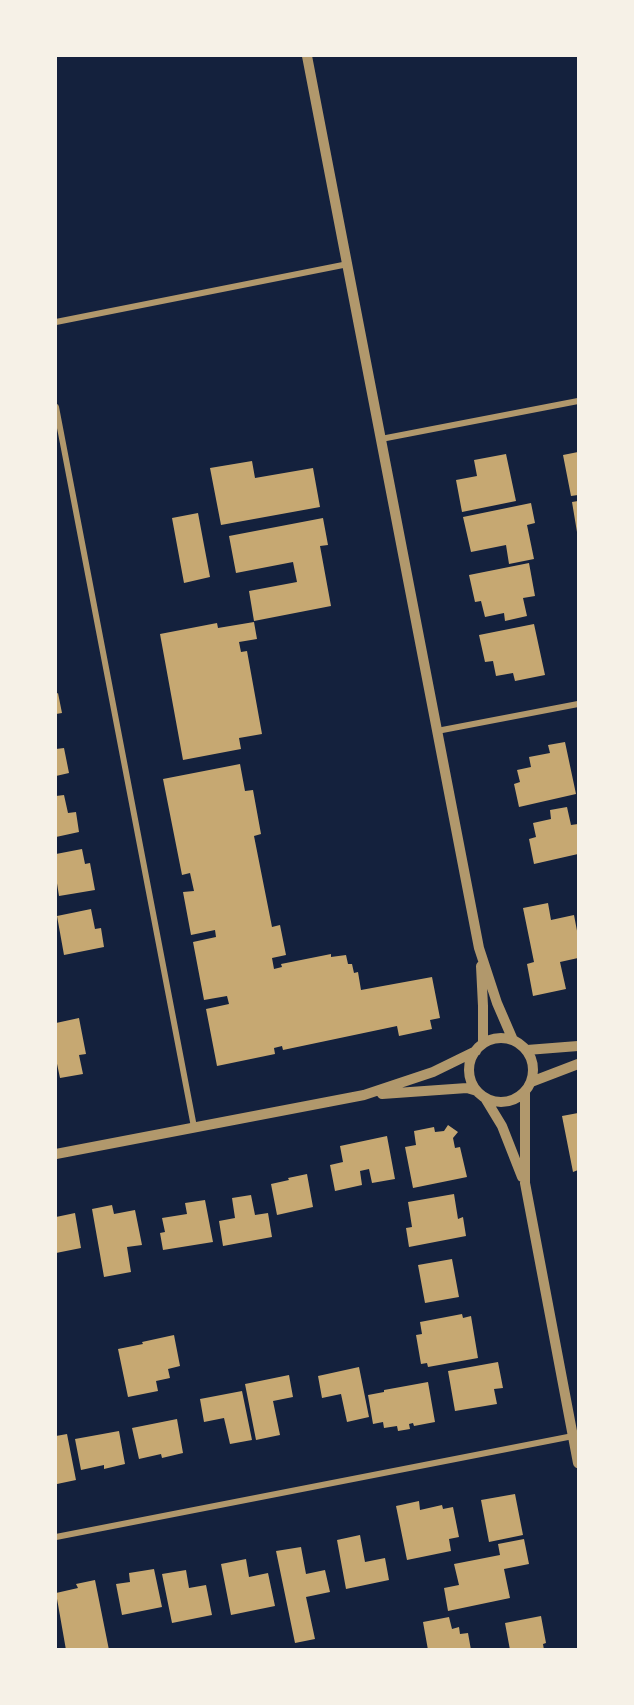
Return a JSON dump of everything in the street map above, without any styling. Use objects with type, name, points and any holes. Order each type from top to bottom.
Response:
[{"type":"street","points":[[307,56],[480,948],[497,1003],[513,1040]]},
{"type":"street","points":[[56,322],[348,264]]},
{"type":"street","points":[[381,439],[579,401]]},
{"type":"street","points":[[56,407],[194,1127]]},
{"type":"street","points":[[437,731],[579,704]]},
{"type":"street","points":[[480,948],[483,1006],[479,1047],[471,1060],[469,1071],[471,1082],[502,1126],[525,1183],[579,1463]]},
{"type":"street","points":[[364,1095],[433,1072],[492,1039],[503,1038],[521,1044],[532,1061],[533,1071],[528,1087],[525,1183]]},
{"type":"street","points":[[527,1050],[579,1046]]},
{"type":"street","points":[[56,1154],[364,1095],[467,1088],[496,1101],[506,1101],[517,1098],[528,1087],[579,1064]]},
{"type":"street","points":[[56,1537],[573,1436]]},
{"type":"building","points":[[578,452],[578,495],[571,496],[563,455]]},
{"type":"building","points":[[506,454],[516,501],[462,512],[456,480],[477,476],[474,460]]},
{"type":"building","points":[[252,461],[255,478],[313,468],[320,507],[221,525],[210,468]]},
{"type":"building","points":[[578,501],[578,531],[577,532],[572,502]]},
{"type":"building","points":[[531,503],[535,523],[527,525],[534,559],[509,564],[506,545],[471,552],[463,517]]},
{"type":"building","points":[[198,513],[210,577],[184,583],[172,518]]},
{"type":"building","points":[[323,518],[328,545],[320,546],[331,606],[254,621],[249,591],[297,582],[293,562],[236,573],[229,536]]},
{"type":"building","points":[[529,563],[535,596],[523,598],[527,616],[505,621],[504,613],[485,617],[481,601],[475,602],[469,575]]},
{"type":"building","points":[[254,622],[257,639],[239,642],[241,652],[247,651],[262,734],[239,738],[241,749],[183,760],[160,634],[217,623],[218,628]]},
{"type":"building","points":[[534,624],[545,675],[515,681],[513,673],[496,676],[493,661],[485,662],[479,635]]},
{"type":"building","points":[[58,693],[62,713],[56,714],[56,694]]},
{"type":"building","points":[[565,742],[576,794],[519,807],[514,784],[520,782],[517,770],[531,767],[529,757],[550,753],[548,745]]},
{"type":"building","points":[[64,748],[69,773],[56,776],[56,749]]},
{"type":"building","points":[[240,764],[245,791],[253,790],[261,834],[254,836],[272,927],[280,925],[286,955],[272,958],[274,969],[282,967],[281,964],[331,954],[331,957],[346,955],[348,964],[352,964],[354,973],[358,972],[361,990],[432,977],[440,1018],[430,1020],[432,1029],[399,1036],[397,1026],[283,1050],[282,1046],[274,1048],[275,1054],[217,1066],[206,1009],[229,1004],[227,996],[204,1000],[193,942],[216,937],[215,930],[191,935],[183,892],[194,891],[190,873],[182,875],[163,779]]},
{"type":"building","points":[[64,795],[68,813],[76,812],[79,832],[56,837],[56,796]]},
{"type":"building","points":[[567,807],[571,825],[578,824],[578,854],[534,864],[529,839],[536,837],[533,823],[551,819],[550,810]]},
{"type":"building","points":[[82,849],[85,864],[90,863],[95,890],[59,896],[56,854]]},
{"type":"building","points":[[548,903],[551,920],[574,915],[578,936],[578,958],[560,962],[566,989],[533,996],[527,964],[534,962],[523,908]]},
{"type":"building","points":[[91,909],[95,929],[101,928],[104,947],[64,955],[57,916]]},
{"type":"building","points":[[79,1018],[86,1054],[79,1055],[83,1074],[60,1078],[56,1059],[56,1023]]},
{"type":"building","points":[[578,1113],[578,1170],[573,1172],[562,1116]]},
{"type":"building","points":[[448,1125],[458,1132],[453,1138],[455,1148],[460,1147],[467,1177],[413,1188],[405,1147],[416,1145],[414,1131],[434,1127],[435,1132],[444,1131]]},
{"type":"building","points":[[387,1136],[395,1179],[372,1183],[369,1169],[360,1171],[362,1185],[335,1191],[330,1165],[343,1162],[340,1146]]},
{"type":"building","points":[[307,1174],[313,1207],[277,1215],[271,1184]]},
{"type":"building","points":[[454,1194],[458,1219],[463,1217],[466,1236],[409,1247],[406,1228],[412,1227],[408,1202]]},
{"type":"building","points":[[251,1195],[255,1215],[268,1213],[272,1237],[223,1246],[219,1221],[235,1218],[232,1198]]},
{"type":"building","points":[[205,1200],[213,1242],[163,1250],[160,1233],[165,1232],[162,1218],[187,1214],[185,1203]]},
{"type":"building","points":[[112,1205],[114,1214],[135,1210],[142,1245],[127,1247],[131,1272],[104,1277],[92,1209]]},
{"type":"building","points":[[75,1213],[81,1248],[56,1253],[56,1217]]},
{"type":"building","points":[[452,1259],[459,1297],[425,1303],[418,1265]]},
{"type":"building","points":[[462,1314],[463,1318],[471,1316],[478,1358],[428,1367],[427,1363],[421,1364],[416,1335],[422,1334],[420,1322]]},
{"type":"building","points":[[174,1335],[180,1366],[168,1369],[170,1378],[156,1381],[158,1391],[128,1397],[118,1349]]},
{"type":"building","points":[[498,1362],[503,1388],[494,1389],[497,1404],[455,1411],[448,1371]]},
{"type":"building","points":[[359,1367],[369,1417],[347,1422],[341,1394],[322,1398],[318,1376]]},
{"type":"building","points":[[289,1375],[293,1397],[273,1401],[280,1435],[256,1440],[245,1384]]},
{"type":"building","points":[[428,1382],[435,1422],[414,1426],[413,1423],[409,1424],[410,1429],[398,1431],[397,1426],[384,1428],[383,1422],[373,1424],[368,1395]]},
{"type":"building","points":[[242,1391],[252,1440],[230,1444],[224,1418],[204,1422],[200,1399]]},
{"type":"building","points":[[177,1419],[183,1453],[162,1458],[161,1454],[139,1459],[132,1428]]},
{"type":"building","points":[[119,1431],[125,1464],[104,1469],[104,1465],[81,1470],[75,1439]]},
{"type":"building","points":[[67,1434],[76,1480],[57,1484],[56,1436]]},
{"type":"building","points":[[515,1494],[523,1535],[489,1542],[481,1500]]},
{"type":"building","points":[[419,1501],[420,1510],[442,1505],[443,1509],[453,1507],[459,1537],[449,1539],[451,1551],[407,1560],[396,1506]]},
{"type":"building","points":[[360,1535],[365,1562],[385,1558],[389,1580],[346,1589],[337,1540]]},
{"type":"building","points":[[524,1539],[529,1564],[504,1569],[510,1598],[448,1611],[444,1588],[459,1585],[454,1564],[500,1555],[498,1544]]},
{"type":"building","points":[[301,1547],[306,1574],[325,1570],[330,1592],[306,1597],[315,1639],[295,1643],[276,1551]]},
{"type":"building","points":[[246,1559],[249,1577],[268,1573],[275,1606],[231,1615],[221,1564]]},
{"type":"building","points":[[154,1569],[162,1607],[122,1615],[116,1584],[130,1582],[129,1573]]},
{"type":"building","points":[[186,1570],[189,1588],[206,1585],[212,1615],[172,1623],[162,1574]]},
{"type":"building","points":[[95,1580],[109,1650],[66,1650],[56,1593],[78,1588],[76,1584]]},
{"type":"building","points":[[541,1616],[546,1643],[543,1644],[544,1650],[510,1650],[505,1623]]},
{"type":"building","points":[[449,1617],[452,1629],[459,1627],[460,1634],[468,1633],[471,1650],[428,1650],[423,1622]]}]
